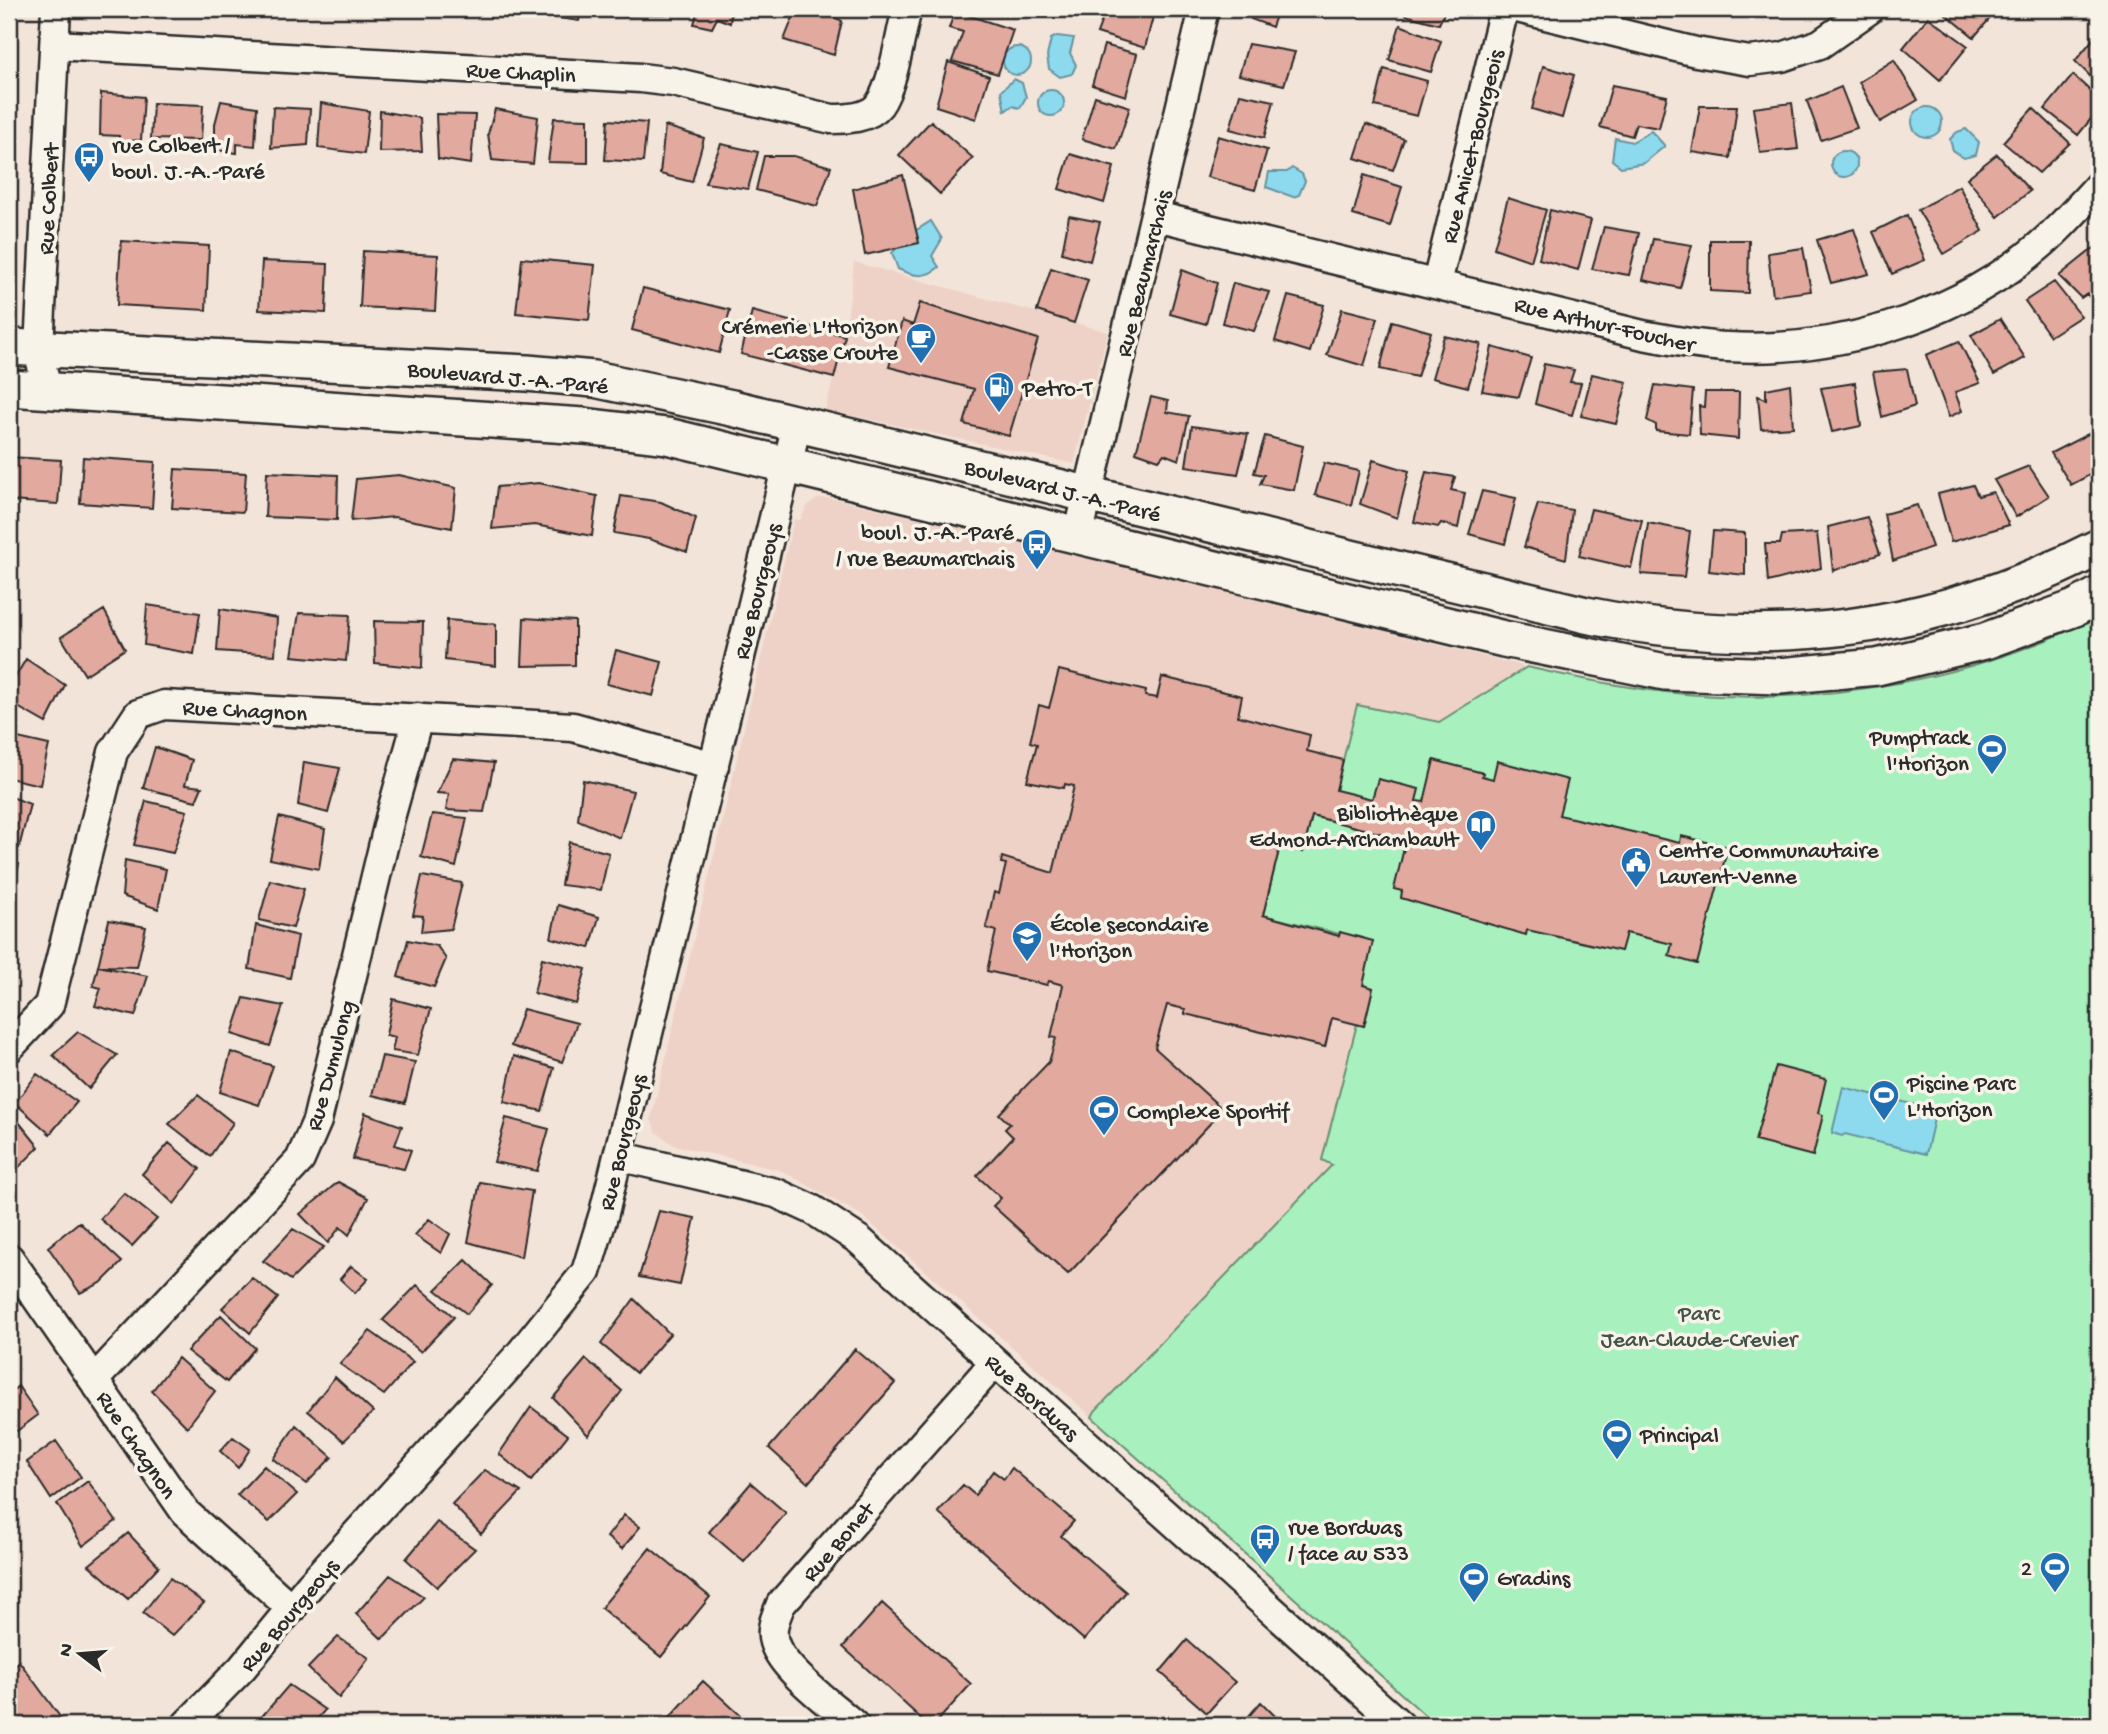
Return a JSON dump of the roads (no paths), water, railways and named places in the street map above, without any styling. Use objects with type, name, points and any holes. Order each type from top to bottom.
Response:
[{"type":"street","name":"Rue Colbert","points":[[46,390],[24,348],[55,45],[56,9]]},
{"type":"street","name":"Rue Chaplin","points":[[55,45],[641,78],[673,82],[845,119],[870,112],[878,105],[887,85],[907,9]]},
{"type":"street","name":"Rue Beaumarchais","points":[[1078,536],[1204,9]]},
{"type":"street","name":"Rue Anicet-Bourgeois","points":[[1437,283],[1504,9]]},
{"type":"street","points":[[1521,9],[1696,52],[1750,61],[1782,57],[1820,44],[1870,9]]},
{"type":"street","name":"Rue Arthur-Foucher","points":[[1156,216],[1643,335],[1729,347],[1792,346],[1861,334],[1945,307],[2025,257],[2099,185]]},
{"type":"street","name":"Boulevard J.-A.-Paré","points":[[24,348],[594,379],[797,424],[1403,572],[1644,626],[1736,635],[1778,635],[1891,620],[2007,589],[2099,547]]},
{"type":"street","name":"Boulevard J.-A.-Paré","points":[[9,388],[584,426],[667,436],[1504,639],[1641,668],[1695,674],[1779,676],[1833,673],[1900,662],[1985,641],[2064,612],[2099,595]]},
{"type":"street","name":"Rue Bourgeoys","points":[[186,1725],[242,1668],[310,1586],[519,1355],[586,1272],[618,1156],[797,424]]},
{"type":"street","points":[[1891,620],[1900,662]]},
{"type":"street","name":"Rue Chagnon","points":[[9,1048],[49,1005],[113,752],[138,714],[164,705],[573,727],[714,766]]},
{"type":"street","name":"Rue Dumulong","points":[[94,1380],[300,1160],[317,1121],[390,818],[418,718]]},
{"type":"street","name":"Rue Borduas","points":[[618,1156],[776,1193],[813,1210],[859,1240],[1399,1725]]},
{"type":"street","name":"Rue Chagnon","points":[[9,1258],[185,1512],[292,1609]]},
{"type":"street","name":"Rue Bonet","points":[[854,1725],[779,1654],[773,1640],[774,1620],[781,1604],[995,1362]]},
{"type":"water","points":[[1057,36],[1074,38],[1070,53],[1076,65],[1072,74],[1060,77],[1049,69],[1047,56],[1051,39]]},
{"type":"water","points":[[1017,47],[1027,51],[1031,61],[1027,71],[1017,75],[1007,71],[1003,61],[1007,51]]},
{"type":"water","points":[[1014,79],[1022,83],[1026,97],[1020,108],[1012,106],[1005,111],[1001,91]]},
{"type":"water","points":[[1051,90],[1061,93],[1064,103],[1061,113],[1051,116],[1041,113],[1038,103],[1041,93]]},
{"type":"water","points":[[1927,107],[1933,108],[1941,116],[1941,128],[1933,136],[1927,137],[1921,136],[1913,128],[1912,122],[1913,116],[1921,108]]},
{"type":"water","points":[[1966,129],[1979,142],[1976,155],[1964,158],[1953,151],[1950,139],[1957,132]]},
{"type":"water","points":[[1651,131],[1665,146],[1644,163],[1621,167],[1612,160],[1615,138],[1632,142]]},
{"type":"water","points":[[1844,151],[1853,155],[1857,164],[1853,173],[1844,177],[1835,173],[1831,164],[1835,155]]},
{"type":"water","points":[[1292,168],[1302,174],[1305,181],[1299,195],[1293,197],[1266,187],[1269,172],[1287,172]]},
{"type":"water","points":[[931,221],[942,239],[932,256],[939,267],[919,275],[898,269],[892,253],[897,248],[918,243],[915,231]]},
{"type":"water","name":"Piscine Parc L'Horizon","points":[[1843,1087],[1936,1110],[1926,1154],[1832,1133]]},
{"type":"place","name":"rue Colbert / boul. J.-A.-Paré","points":[[89,184]]},
{"type":"place","name":"Crémerie L'Horizon -Casse Croute","points":[[921,365]]},
{"type":"place","name":"Petro-T","points":[[999,414]]},
{"type":"place","name":"boul. J.-A.-Paré / rue Beaumarchais","points":[[1037,571]]},
{"type":"place","name":"Pumptrack l'Horizon","points":[[1992,776]]},
{"type":"place","name":"Bibliothèque Edmond-Archambault","points":[[1481,852]]},
{"type":"place","name":"Centre Communautaire Laurent-Venne","points":[[1636,889]]},
{"type":"place","name":"École secondaire l'Horizon","points":[[1027,963]]},
{"type":"place","name":"Piscine Parc L'Horizon","points":[[1884,1122]]},
{"type":"place","name":"Complexe Sportif","points":[[1104,1137]]},
{"type":"place","name":"Principal","points":[[1617,1461]]},
{"type":"place","name":"rue Borduas / face au 533","points":[[1265,1566]]},
{"type":"place","name":"2","points":[[2055,1594]]},
{"type":"place","name":"Gradins","points":[[1474,1604]]},
{"type":"park label","name":"Parc Jean-Claude-Crevier","points":[[1699,1325]]}]
